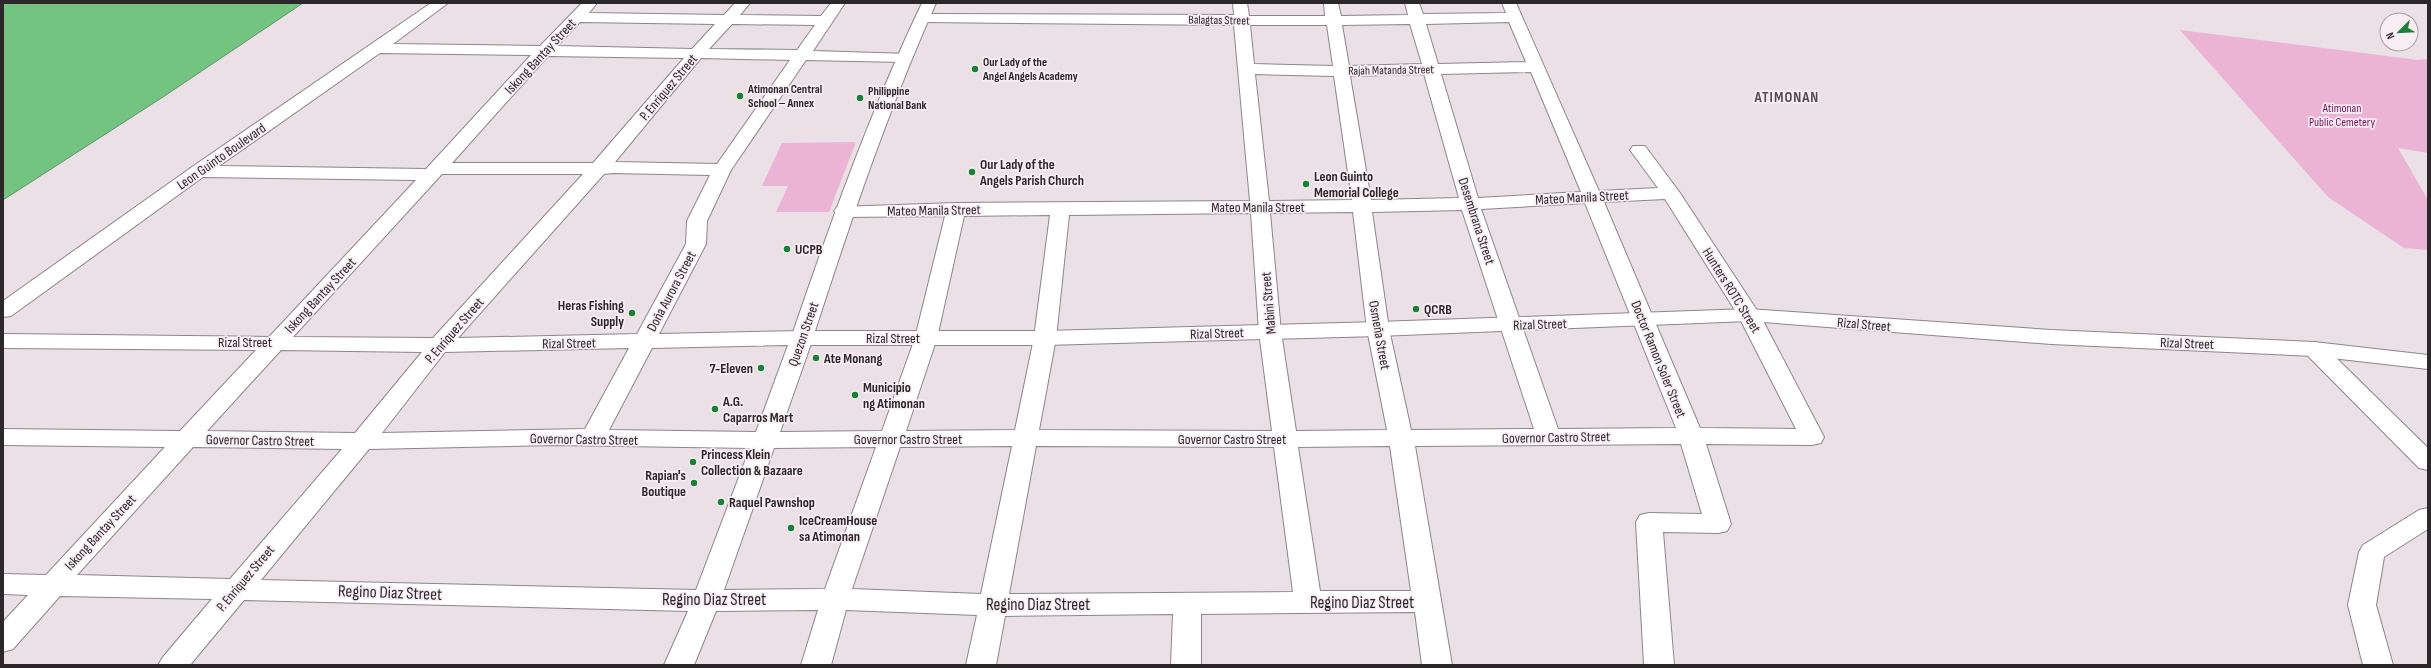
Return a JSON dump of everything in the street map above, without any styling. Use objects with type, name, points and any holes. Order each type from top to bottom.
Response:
[{"type":"street","name":"Leon Guinto Boulevard","points":[[3,311],[199,170],[378,48],[440,3]]},
{"type":"street","name":"Iskong Bantay Street","points":[[3,640],[186,439],[438,168],[542,51],[590,3]]},
{"type":"street","name":"P. Enriquez Street","points":[[173,665],[362,441],[439,345],[605,167],[696,54],[729,20],[743,3]]},
{"type":"street","name":"Doña Aurora Street","points":[[592,439],[696,244],[697,221],[722,170],[838,3]]},
{"type":"street","name":"Mabini Street","points":[[1240,3],[1260,207],[1270,332],[1308,602]]},
{"type":"street","name":"Osmeña Street","points":[[1331,3],[1335,21],[1362,206],[1378,330],[1401,438],[1437,665]]},
{"type":"street","name":"Balagtas Street","points":[[926,10],[1242,21],[1335,21],[1415,11],[1511,10]]},
{"type":"street","name":"Quezon Street","points":[[679,665],[706,600],[802,338],[844,211],[904,57],[926,10]]},
{"type":"street","name":"Doctor Ramon Soler Street","points":[[1511,10],[1592,196],[1691,436],[1718,524],[1649,522],[1659,665]]},
{"type":"street","name":"Desembrana Street","points":[[1415,11],[1430,69],[1470,204],[1549,437]]},
{"type":"street","points":[[576,17],[825,21]]},
{"type":"street","points":[[378,48],[904,57]]},
{"type":"street","name":"Rajah Matanda Street","points":[[1247,69],[1342,71],[1535,67]]},
{"type":"street","name":"Hunters ROTC Street","points":[[1639,150],[1671,193],[1749,315],[1812,437]]},
{"type":"street","points":[[199,170],[605,167],[722,170]]},
{"type":"street","name":"Mateo Manila Street","points":[[844,211],[1470,204],[1592,196],[1671,193]]},
{"type":"street","points":[[980,665],[1045,338],[1060,208]]},
{"type":"street","points":[[816,665],[835,599],[889,440],[926,338],[956,209]]},
{"type":"street","name":"Rizal Street","points":[[3,341],[276,342],[439,345],[802,338],[1045,338],[1378,330],[1749,315],[2051,337],[2314,349],[2428,362]]},
{"type":"street","points":[[2314,349],[2428,462]]},
{"type":"street","name":"Governor Castro Street","points":[[3,437],[362,441],[557,437],[592,439],[889,440],[1026,438],[1286,439],[1691,436],[1812,437]]},
{"type":"street","points":[[2378,665],[2362,605],[2372,552],[2428,517]]},
{"type":"street","name":"Regino Diaz Street","points":[[3,584],[237,588],[706,600],[835,599],[992,605],[1426,601]]},
{"type":"street","points":[[1186,665],[1188,604]]},
{"type":"green space","name":"Atimonan Public Cemetery","points":[[2180,30],[2418,60],[2428,59],[2428,153],[2398,148],[2428,200],[2428,250],[2404,248],[2328,197]]},
{"type":"green space","points":[[856,142],[829,212],[776,212],[788,186],[762,186],[782,143]]},
{"type":"shaded area","points":[[3,3],[303,3],[163,97],[3,200]]},
{"type":"place","name":"Our Lady of the Angel Angels Academy","points":[[975,69]]},
{"type":"place","name":"Atimonan Central School – Annex","points":[[740,96]]},
{"type":"place","name":"Philippine National Bank","points":[[860,98]]},
{"type":"place","name":"Our Lady of the Angels Parish Church","points":[[972,172]]},
{"type":"place","name":"Leon Guinto Memorial College","points":[[1306,184]]},
{"type":"place","name":"UCPB","points":[[787,249]]},
{"type":"place","name":"QCRB","points":[[1416,309]]},
{"type":"place","name":"Heras Fishing Supply","points":[[632,313]]},
{"type":"place","name":"Ate Monang","points":[[816,358]]},
{"type":"place","name":"7-Eleven","points":[[761,368]]},
{"type":"place","name":"Municipio ng Atimonan","points":[[855,395]]},
{"type":"place","name":"A.G. Caparros Mart","points":[[715,409]]},
{"type":"place","name":"Princess Klein Collection & Bazaare","points":[[693,462]]},
{"type":"place","name":"Rapian's Boutique","points":[[694,483]]},
{"type":"place","name":"Raquel Pawnshop","points":[[721,502]]},
{"type":"place","name":"IceCreamHouse sa Atimonan","points":[[791,528]]},
{"type":"district","name":"ATIMONAN","points":[[1787,97]]}]
